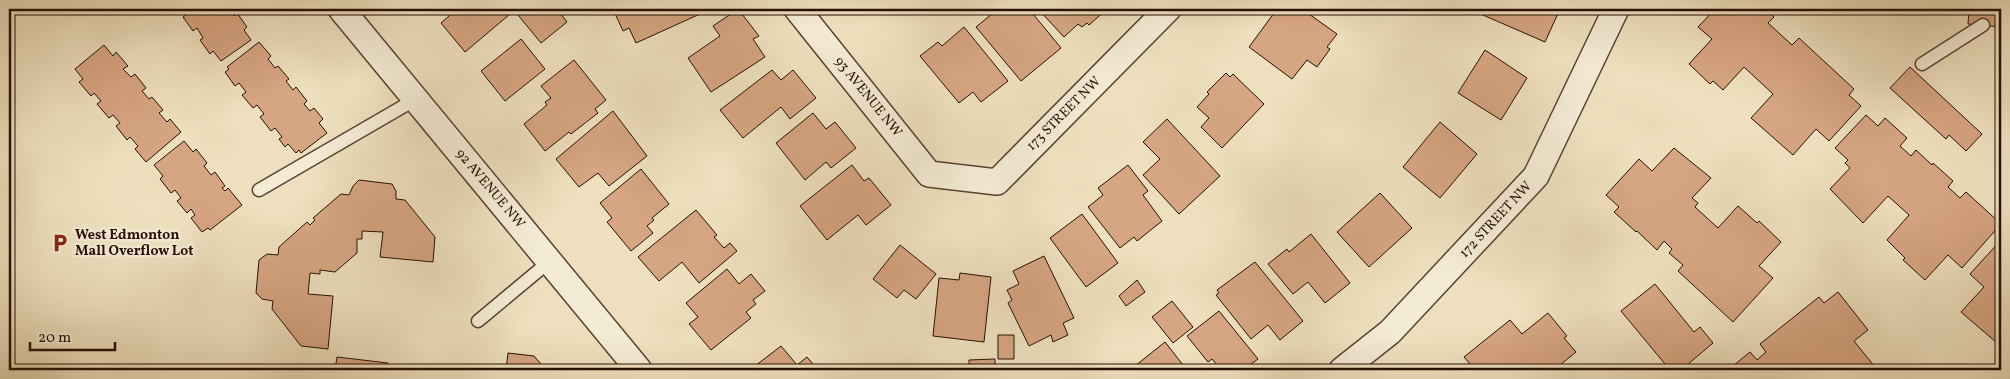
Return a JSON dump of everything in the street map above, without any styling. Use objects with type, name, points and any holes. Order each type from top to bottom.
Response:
[{"type":"street","name":"92 AVENUE NW","points":[[341,9],[639,370]]},
{"type":"street","name":"93 AVENUE NW","points":[[797,9],[929,174],[944,176]]},
{"type":"street","name":"173 STREET NW","points":[[944,176],[997,182],[1168,9]]},
{"type":"street","name":"172 STREET NW","points":[[1342,370],[1390,332],[1536,176],[1616,9]]},
{"type":"lane","points":[[1922,64],[1983,25]]},
{"type":"lane","points":[[258,190],[416,100]]},
{"type":"lane","points":[[478,321],[550,261]]},
{"type":"building","points":[[183,9],[229,9],[234,16],[237,13],[247,27],[244,30],[251,40],[221,61],[213,51],[210,54],[200,40],[203,38],[197,28],[193,31],[183,17],[187,14]]},
{"type":"building","points":[[457,9],[516,9],[465,52],[441,23]]},
{"type":"building","points":[[526,9],[557,9],[567,22],[541,43],[518,15]]},
{"type":"building","points":[[613,9],[711,9],[636,43],[629,28],[623,31]]},
{"type":"building","points":[[738,9],[759,36],[753,39],[765,57],[711,92],[688,58],[720,36],[713,26]]},
{"type":"building","points":[[998,9],[1029,9],[1061,48],[1021,81],[976,27]]},
{"type":"building","points":[[1038,9],[1107,9],[1089,25],[1087,23],[1082,27],[1078,24],[1064,37]]},
{"type":"building","points":[[1277,9],[1302,9],[1337,34],[1327,47],[1330,49],[1317,67],[1307,60],[1292,79],[1249,47]]},
{"type":"building","points":[[1477,9],[1560,9],[1545,42],[1476,12]]},
{"type":"building","points":[[1715,9],[1765,9],[1774,17],[1768,23],[1792,45],[1799,38],[1854,89],[1849,95],[1861,106],[1829,141],[1816,129],[1793,155],[1751,118],[1773,94],[1744,67],[1723,90],[1713,81],[1710,84],[1689,64],[1712,39],[1698,27]]},
{"type":"building","points":[[1969,9],[2001,9],[2001,27],[1968,24]]},
{"type":"building","points":[[964,27],[1008,81],[981,102],[973,92],[959,103],[920,56],[938,42],[942,46]]},
{"type":"building","points":[[521,39],[545,69],[505,101],[481,71]]},
{"type":"building","points":[[259,42],[271,56],[268,59],[275,68],[278,66],[289,79],[286,81],[293,90],[296,87],[307,101],[304,104],[310,111],[314,108],[323,119],[319,123],[327,133],[301,153],[299,150],[296,153],[288,144],[285,147],[279,139],[282,137],[275,128],[271,131],[260,117],[264,114],[257,105],[253,108],[242,95],[246,92],[239,83],[235,86],[225,72],[229,69],[227,67]]},
{"type":"building","points":[[2001,42],[2001,55],[1995,47]]},
{"type":"building","points":[[104,45],[113,56],[116,52],[128,66],[123,69],[131,77],[135,74],[146,88],[142,91],[149,99],[152,97],[163,110],[159,113],[167,122],[170,119],[181,132],[146,162],[135,149],[138,146],[130,137],[127,140],[116,126],[120,123],[113,115],[109,118],[97,104],[101,101],[94,93],[91,96],[79,82],[83,79],[75,69]]},
{"type":"building","points":[[1485,50],[1527,78],[1501,120],[1458,93]]},
{"type":"building","points":[[574,60],[606,100],[595,109],[598,113],[545,151],[524,124],[547,105],[545,102],[551,98],[541,86]]},
{"type":"building","points":[[1910,67],[1982,134],[1966,151],[1949,135],[1946,139],[1890,88]]},
{"type":"building","points":[[772,70],[781,80],[793,70],[816,98],[790,119],[781,107],[743,138],[720,110]]},
{"type":"building","points":[[1226,73],[1230,77],[1233,74],[1264,104],[1222,148],[1201,127],[1209,118],[1197,107],[1209,94],[1207,92]]},
{"type":"building","points":[[613,111],[647,156],[609,186],[598,173],[579,187],[556,159]]},
{"type":"building","points":[[813,113],[826,129],[835,122],[856,148],[831,168],[826,162],[805,180],[776,143]]},
{"type":"building","points":[[1866,115],[1878,126],[1885,118],[1907,138],[1900,146],[1911,156],[1916,150],[1932,165],[1933,163],[1953,181],[1948,187],[1960,198],[1966,192],[2001,224],[1962,268],[1948,255],[1925,280],[1903,260],[1905,258],[1887,240],[1909,215],[1888,196],[1863,223],[1830,189],[1850,168],[1845,163],[1848,160],[1835,148]]},
{"type":"building","points":[[1167,119],[1220,176],[1179,214],[1143,175],[1160,159],[1143,142]]},
{"type":"building","points":[[1440,122],[1477,154],[1440,198],[1403,167]]},
{"type":"building","points":[[184,141],[193,152],[196,149],[207,163],[204,166],[211,175],[215,172],[225,186],[222,188],[225,191],[228,188],[242,205],[210,230],[208,228],[202,232],[191,218],[195,215],[191,209],[187,213],[177,201],[181,198],[175,190],[171,193],[160,179],[163,176],[154,165]]},
{"type":"building","points":[[1674,148],[1711,178],[1692,198],[1698,203],[1695,207],[1718,228],[1738,206],[1757,223],[1759,221],[1781,242],[1759,266],[1773,278],[1733,322],[1678,271],[1683,265],[1669,253],[1672,249],[1664,241],[1657,250],[1614,212],[1619,207],[1606,195],[1639,159],[1652,171]]},
{"type":"building","points":[[852,165],[864,181],[869,178],[891,205],[866,225],[858,215],[827,240],[800,206]]},
{"type":"building","points":[[1128,165],[1148,191],[1143,195],[1162,221],[1137,241],[1134,237],[1120,248],[1088,207],[1103,195],[1098,188]]},
{"type":"building","points":[[641,169],[669,204],[652,218],[654,220],[647,226],[653,233],[631,251],[607,222],[612,218],[600,203]]},
{"type":"building","points":[[359,180],[392,184],[396,191],[396,199],[405,200],[435,237],[433,262],[380,257],[383,232],[362,231],[362,239],[357,239],[357,253],[335,272],[320,270],[320,274],[310,273],[308,294],[333,296],[328,349],[301,346],[272,309],[273,301],[262,299],[256,293],[259,260],[267,254],[278,255],[279,247],[307,222],[310,225],[315,220],[313,218],[341,194],[349,195],[353,186]]},
{"type":"building","points":[[1380,193],[1412,228],[1369,267],[1337,232]]},
{"type":"building","points":[[696,210],[717,235],[714,237],[724,248],[730,243],[737,251],[699,283],[682,262],[659,281],[638,257]]},
{"type":"building","points":[[1082,214],[1118,263],[1086,287],[1050,238]]},
{"type":"building","points":[[1311,234],[1350,283],[1325,303],[1308,282],[1293,294],[1268,264],[1287,249],[1289,252]]},
{"type":"building","points":[[2001,240],[2001,338],[1997,343],[1961,312],[1984,287],[1970,274]]},
{"type":"building","points":[[900,245],[936,274],[916,299],[904,290],[897,298],[873,279]]},
{"type":"building","points":[[1044,256],[1074,318],[1063,323],[1068,335],[1053,342],[1051,335],[1029,346],[1008,303],[1012,300],[1007,290],[1019,284],[1013,271]]},
{"type":"building","points":[[1255,262],[1303,321],[1280,340],[1268,325],[1251,339],[1216,295],[1219,293],[1217,290]]},
{"type":"building","points":[[727,269],[739,284],[751,274],[765,291],[753,300],[756,304],[746,312],[751,318],[711,350],[689,324],[698,317],[686,303]]},
{"type":"building","points":[[960,273],[991,277],[984,342],[933,336],[939,278],[959,280]]},
{"type":"building","points":[[1137,280],[1145,292],[1126,306],[1119,296]]},
{"type":"building","points":[[1655,284],[1694,332],[1700,327],[1713,343],[1687,365],[1690,370],[1670,370],[1621,311]]},
{"type":"building","points":[[1838,292],[1868,330],[1854,341],[1875,367],[1871,370],[1728,370],[1750,352],[1757,360],[1766,352],[1760,344],[1819,297],[1824,303]]},
{"type":"building","points":[[1172,301],[1193,327],[1173,343],[1152,317]]},
{"type":"building","points":[[1219,311],[1258,359],[1243,370],[1221,370],[1212,359],[1208,362],[1187,336]]},
{"type":"building","points":[[1548,313],[1567,336],[1564,338],[1576,352],[1554,370],[1475,370],[1464,357],[1510,320],[1522,334]]},
{"type":"building","points":[[998,335],[1014,335],[1014,359],[998,359]]},
{"type":"building","points":[[1165,342],[1187,370],[1130,370]]},
{"type":"building","points":[[781,346],[797,365],[807,357],[818,370],[759,370],[755,366]]},
{"type":"building","points":[[508,353],[534,356],[546,370],[506,370]]},
{"type":"building","points":[[337,357],[388,363],[387,370],[335,370]]},
{"type":"building","points":[[995,359],[995,370],[969,370],[969,360]]},
{"type":"building","points":[[412,365],[455,370],[412,370]]},
{"type":"place","name":"West Edmonton Mall Overflow Lot","points":[[60,243]]}]
